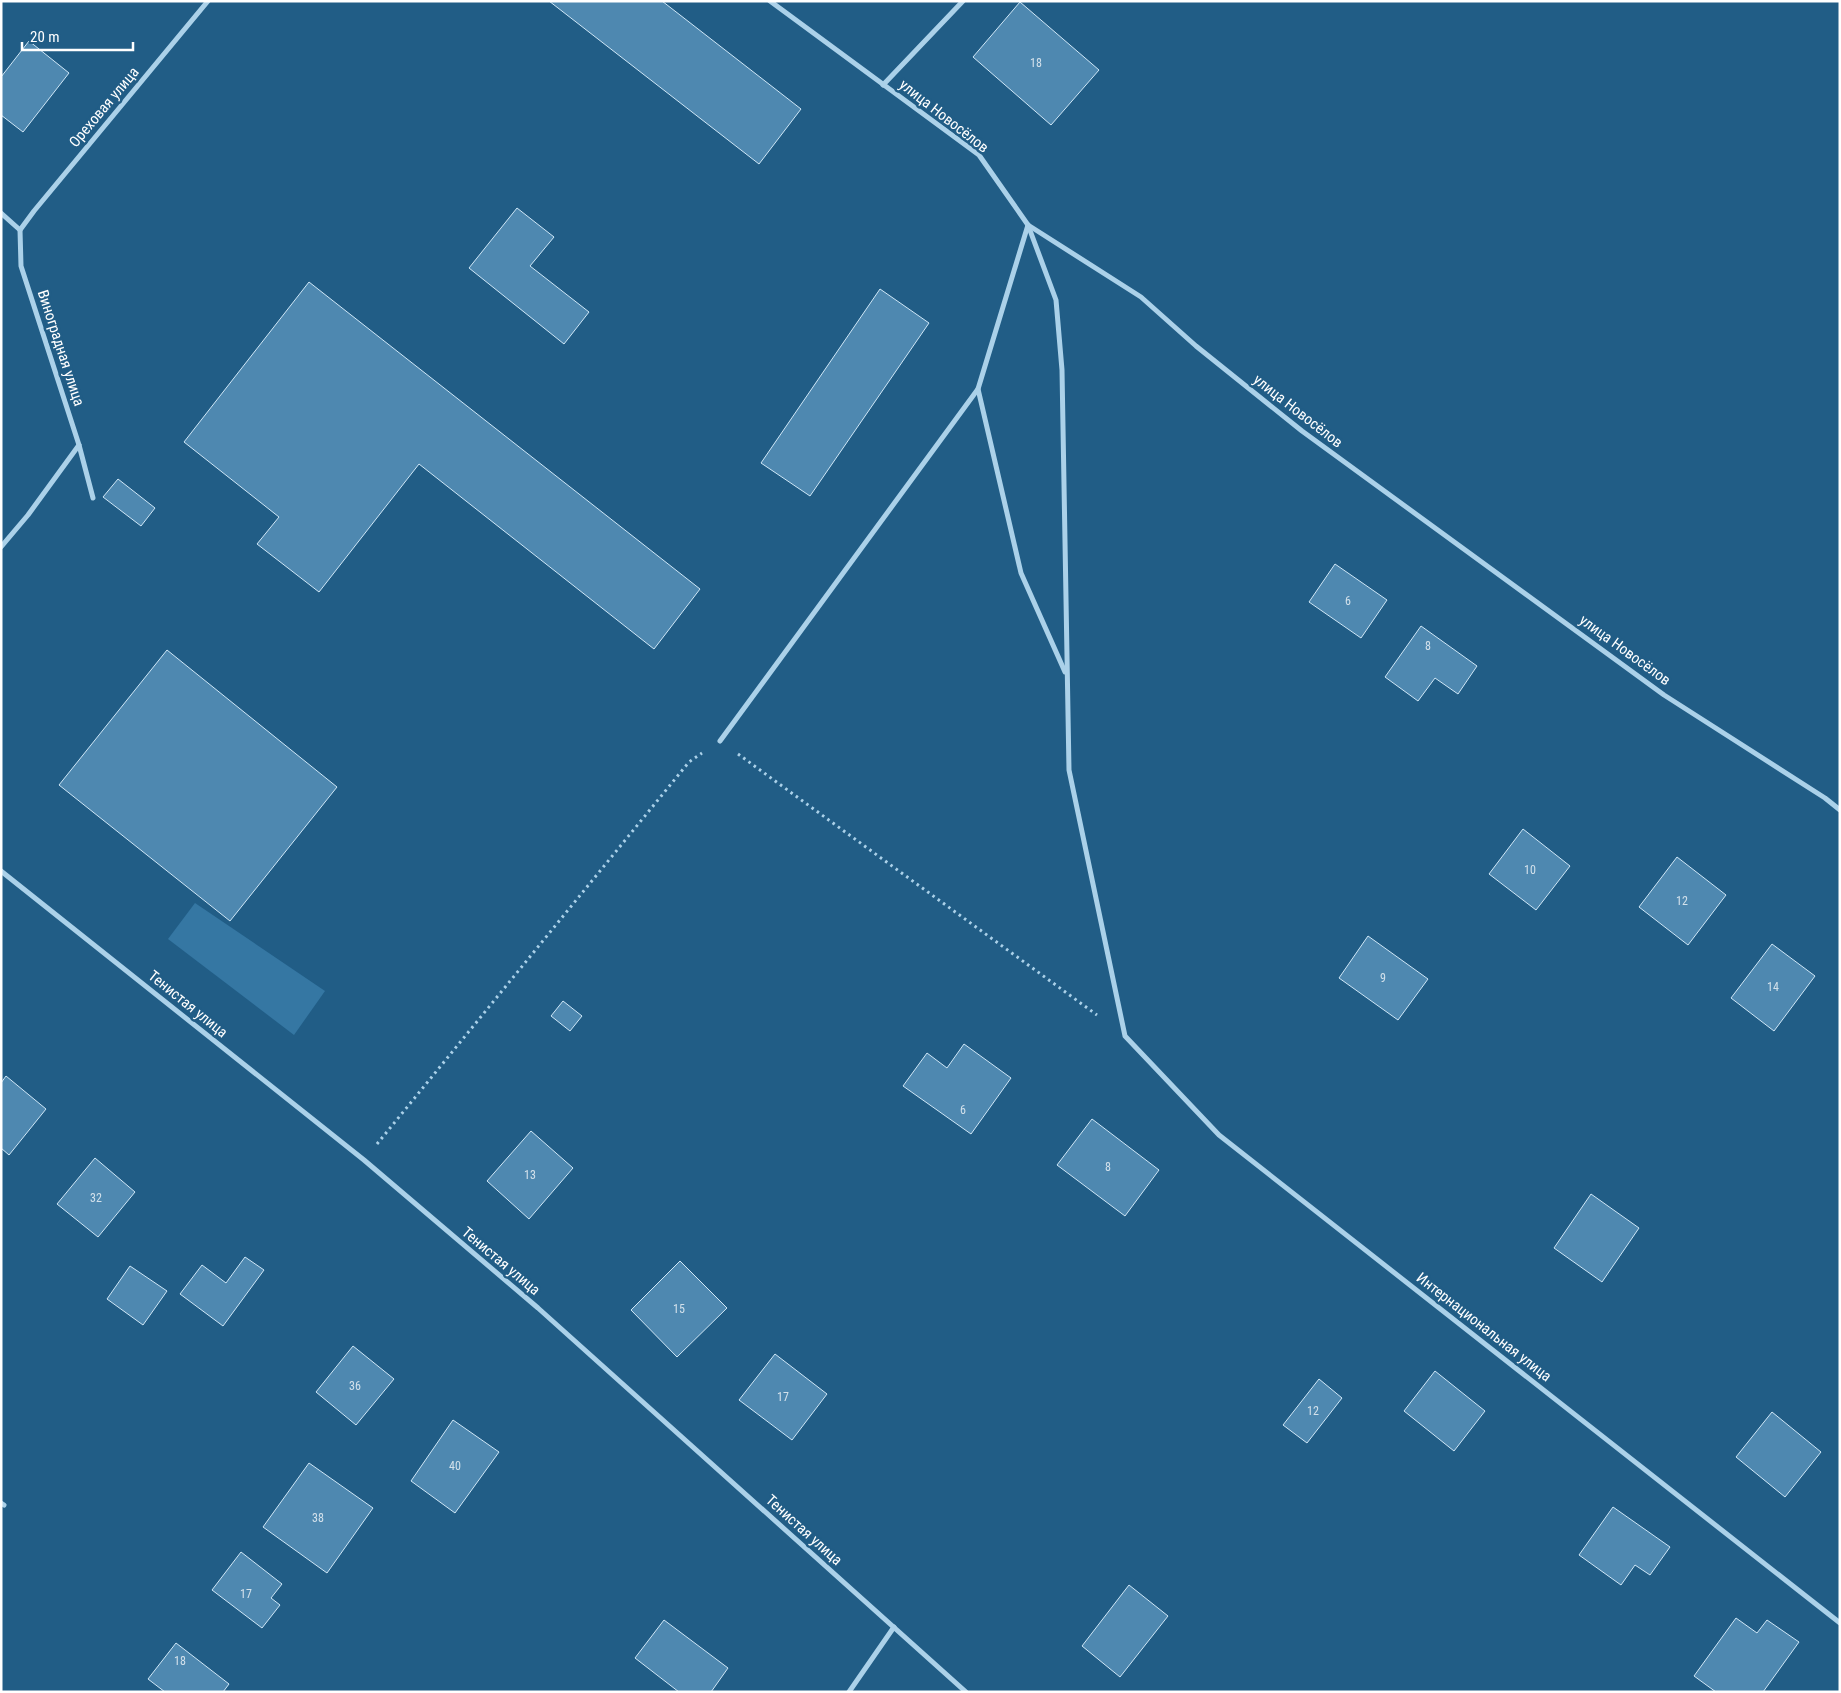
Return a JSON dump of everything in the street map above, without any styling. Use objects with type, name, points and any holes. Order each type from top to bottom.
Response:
[{"type":"street","name":"Ореховая улица","points":[[20,230],[208,1]]},
{"type":"street","name":"улица Новосёлов","points":[[770,1],[978,155],[1028,225],[1141,297],[1196,346],[1302,431],[1656,689],[1825,798],[1840,810]]},
{"type":"street","points":[[883,85],[963,1]]},
{"type":"street","points":[[1,213],[20,230]]},
{"type":"street","points":[[720,741],[978,389],[1028,225]]},
{"type":"street","points":[[1028,225],[1056,300],[1062,370],[1069,770],[1125,1036]]},
{"type":"street","name":"Виноградная улица","points":[[20,230],[22,266],[79,445],[93,498]]},
{"type":"street","points":[[978,389],[1021,573],[1067,676]]},
{"type":"street","points":[[1,547],[28,515],[79,445]]},
{"type":"street","name":"Тенистая улица","points":[[1,871],[364,1160],[538,1308],[966,1692]]},
{"type":"street","name":"Интернациональная улица","points":[[1125,1036],[1219,1135],[1840,1623]]},
{"type":"street","points":[[849,1692],[894,1627]]},
{"type":"path","points":[[364,1160],[689,762],[720,741],[1125,1036]]},
{"type":"shaded area","points":[[195,903],[325,991],[294,1035],[168,939]]},
{"type":"building","points":[[549,1],[662,1],[801,109],[759,164]]},
{"type":"building","points":[[1020,2],[1099,70],[1051,125],[973,57]]},
{"type":"building","points":[[29,41],[69,73],[23,132],[1,115],[1,77]]},
{"type":"building","points":[[517,208],[554,237],[530,266],[589,312],[564,344],[469,268]]},
{"type":"building","points":[[309,282],[700,589],[654,649],[419,464],[319,592],[257,544],[279,517],[184,442]]},
{"type":"building","points":[[880,289],[929,323],[810,496],[761,463]]},
{"type":"building","points":[[118,479],[155,508],[141,526],[103,497]]},
{"type":"building","points":[[1335,564],[1387,600],[1361,638],[1309,602]]},
{"type":"building","points":[[1421,626],[1477,666],[1458,694],[1435,678],[1418,701],[1385,677]]},
{"type":"building","points":[[167,650],[337,787],[230,921],[59,785]]},
{"type":"building","points":[[1523,829],[1570,866],[1536,910],[1489,874]]},
{"type":"building","points":[[1677,857],[1726,895],[1688,945],[1639,907]]},
{"type":"building","points":[[1368,936],[1428,979],[1398,1020],[1339,978]]},
{"type":"building","points":[[1772,944],[1815,976],[1774,1031],[1731,998]]},
{"type":"building","points":[[563,1001],[582,1016],[570,1031],[551,1016]]},
{"type":"building","points":[[964,1044],[1011,1078],[971,1134],[903,1086],[927,1053],[947,1068]]},
{"type":"building","points":[[6,1076],[46,1109],[9,1155],[1,1148],[1,1083]]},
{"type":"building","points":[[1092,1119],[1159,1170],[1125,1216],[1057,1165]]},
{"type":"building","points":[[531,1131],[573,1168],[529,1219],[487,1181]]},
{"type":"building","points":[[95,1158],[135,1192],[98,1237],[57,1204]]},
{"type":"building","points":[[1591,1194],[1639,1228],[1602,1282],[1554,1248]]},
{"type":"building","points":[[245,1257],[264,1270],[223,1326],[180,1294],[202,1265],[226,1283]]},
{"type":"building","points":[[680,1261],[727,1308],[677,1357],[631,1310]]},
{"type":"building","points":[[130,1266],[167,1291],[143,1325],[107,1299]]},
{"type":"building","points":[[353,1346],[394,1379],[356,1425],[316,1392]]},
{"type":"building","points":[[775,1354],[827,1394],[792,1440],[739,1400]]},
{"type":"building","points":[[1435,1371],[1485,1411],[1454,1451],[1404,1411]]},
{"type":"building","points":[[1319,1379],[1342,1398],[1307,1443],[1283,1425]]},
{"type":"building","points":[[1772,1412],[1821,1452],[1785,1497],[1736,1457]]},
{"type":"building","points":[[453,1420],[499,1452],[455,1513],[411,1481]]},
{"type":"building","points":[[309,1463],[373,1508],[327,1573],[263,1527]]},
{"type":"building","points":[[1613,1507],[1670,1547],[1650,1575],[1635,1565],[1621,1585],[1579,1555]]},
{"type":"building","points":[[241,1552],[282,1584],[271,1598],[280,1605],[262,1628],[212,1590]]},
{"type":"building","points":[[1129,1585],[1168,1616],[1120,1677],[1082,1646]]},
{"type":"building","points":[[1736,1618],[1757,1633],[1767,1620],[1799,1642],[1763,1692],[1716,1692],[1694,1676]]},
{"type":"building","points":[[664,1620],[728,1668],[711,1692],[679,1692],[635,1658]]},
{"type":"building","points":[[176,1643],[229,1684],[223,1692],[165,1692],[148,1679]]}]
